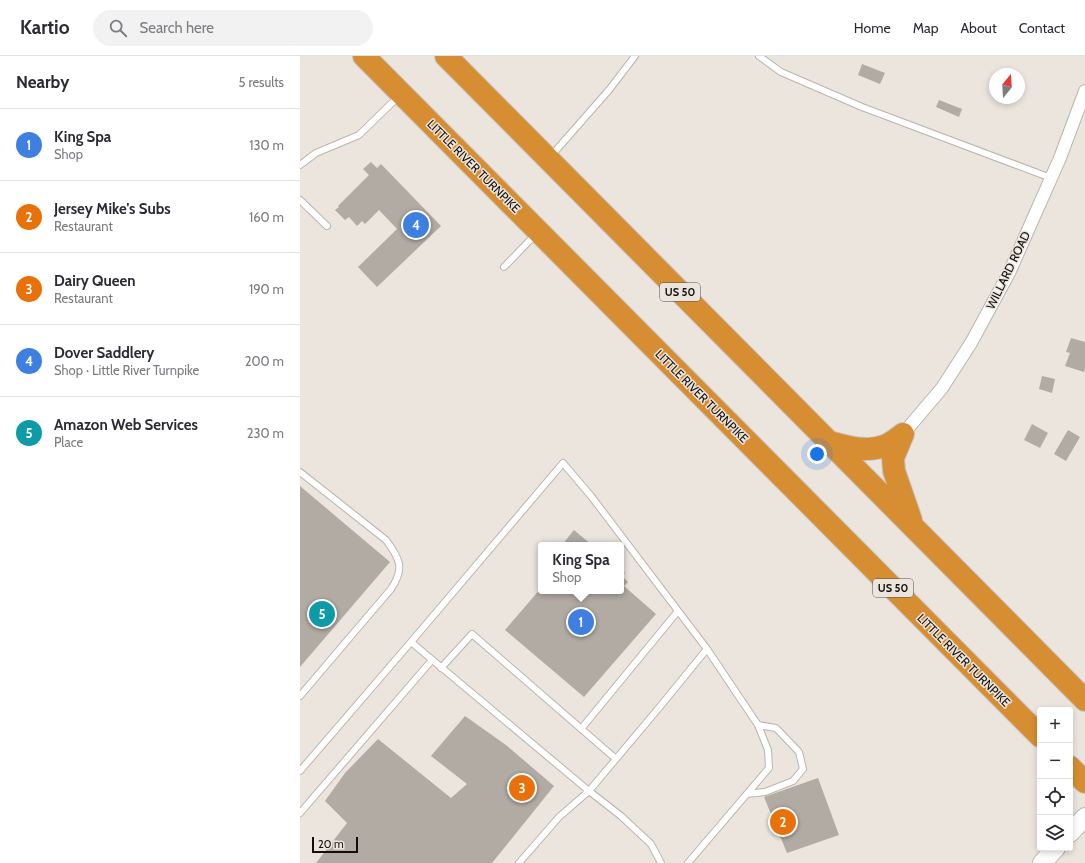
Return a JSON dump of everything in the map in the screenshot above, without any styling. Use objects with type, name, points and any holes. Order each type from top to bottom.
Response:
[{"type":"highway","name":"LITTLE RIVER TURNPIKE","points":[[364,56],[1037,733]]},
{"type":"highway","name":"US 50","points":[[446,56],[1085,700]]},
{"type":"highway","points":[[829,442],[850,448],[873,448],[887,445],[903,434]]},
{"type":"highway","points":[[903,434],[893,458],[894,471],[896,481],[914,528]]},
{"type":"highway","points":[[1073,769],[1085,782]]},
{"type":"main road","points":[[1073,830],[1085,818]]},
{"type":"main road","points":[[1042,863],[1053,851]]},
{"type":"street","name":"WILLARD ROAD","points":[[903,434],[942,388],[971,344],[1009,273],[1051,178],[1085,91]]},
{"type":"lane","points":[[548,158],[609,90],[635,56]]},
{"type":"lane","points":[[759,56],[781,72],[862,107],[1051,178]]},
{"type":"lane","points":[[300,165],[316,153],[359,135],[402,94]]},
{"type":"lane","points":[[300,200],[327,226]]},
{"type":"lane","points":[[504,267],[538,231]]},
{"type":"lane","points":[[300,771],[563,463],[591,496],[707,649],[758,726],[768,750],[769,768],[688,863]]},
{"type":"lane","points":[[300,472],[386,540],[396,553],[400,567],[398,579],[391,589],[300,696]]},
{"type":"lane","points":[[581,729],[678,611]]},
{"type":"lane","points":[[441,668],[472,634],[616,759]]},
{"type":"lane","points":[[411,642],[621,816],[651,844],[661,863]]},
{"type":"lane","points":[[519,863],[559,817],[589,791],[707,649]]},
{"type":"lane","points":[[300,813],[432,660]]},
{"type":"lane","points":[[747,794],[765,792],[793,781],[803,769],[799,752],[776,728],[758,726]]},
{"type":"building","points":[[862,64],[885,73],[880,84],[858,75]]},
{"type":"building","points":[[939,100],[962,109],[959,117],[936,107]]},
{"type":"building","points":[[371,162],[377,168],[381,164],[441,226],[377,287],[358,267],[397,229],[379,210],[365,224],[362,221],[357,226],[349,217],[345,220],[335,210],[369,175],[363,169]]},
{"type":"building","points":[[1071,338],[1085,342],[1084,372],[1065,366],[1070,353],[1066,352]]},
{"type":"building","points":[[1042,376],[1055,379],[1052,393],[1039,389]]},
{"type":"building","points":[[1032,424],[1048,433],[1040,448],[1024,440]]},
{"type":"building","points":[[1068,430],[1080,437],[1066,461],[1054,454]]},
{"type":"building","points":[[300,486],[390,562],[300,667]]},
{"type":"building","points":[[574,530],[588,542],[566,542],[565,541]]},
{"type":"building","points":[[624,578],[628,582],[624,586]]},
{"type":"building","points":[[624,586],[656,614],[584,697],[505,630],[538,592],[538,594],[624,594]]},
{"type":"building","points":[[465,716],[506,745],[554,786],[492,863],[316,863],[347,823],[325,801],[345,773],[378,739],[451,798],[467,784],[431,756]]},
{"type":"building","points":[[818,778],[839,835],[787,853],[764,797]]},
{"type":"place","name":"Dover Saddlery","points":[[416,225]]},
{"type":"place","name":"Amazon Web Services","points":[[322,614]]},
{"type":"place","name":"King Spa","points":[[581,622]]},
{"type":"place","name":"Dairy Queen","points":[[522,788]]},
{"type":"place","name":"Jersey Mike's Subs","points":[[783,822]]}]
